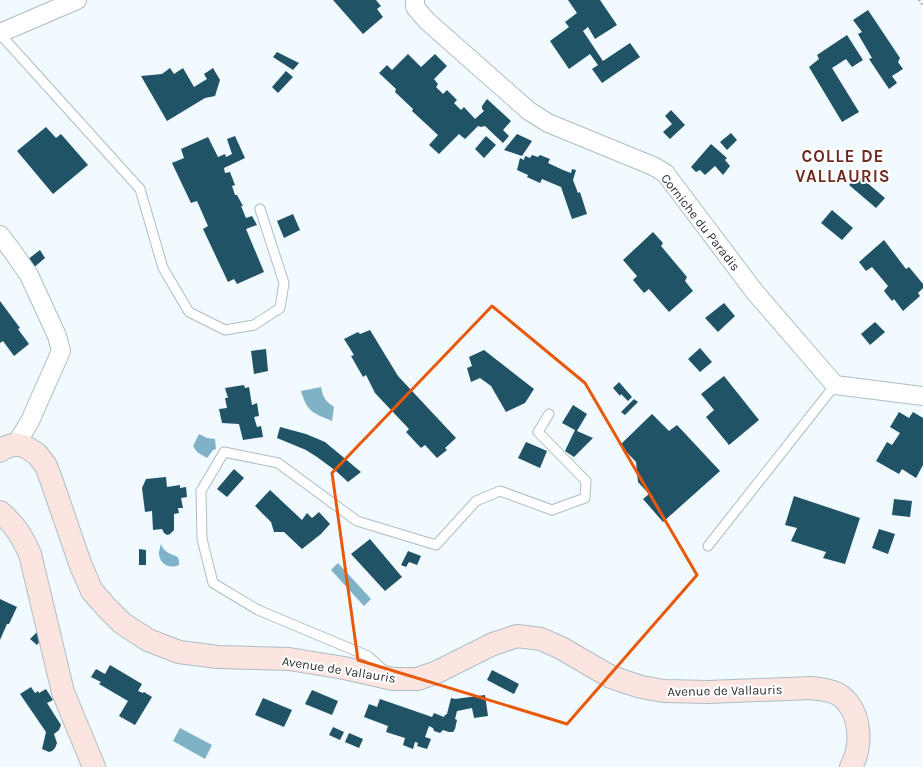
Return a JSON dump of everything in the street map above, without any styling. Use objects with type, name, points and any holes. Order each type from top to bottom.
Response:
[{"type":"main road","name":"Avenue de Vallauris","points":[[8,448],[26,447],[37,454],[46,466],[81,566],[92,591],[122,623],[148,640],[179,652],[218,657],[290,659],[344,668],[393,679],[417,679],[435,673],[493,644],[517,636],[541,639],[561,648],[611,677],[641,687],[664,692],[811,688],[826,690],[840,695],[849,704],[855,716],[859,730],[854,761],[851,767]]},
{"type":"main road","points":[[0,512],[12,523],[24,540],[30,554],[63,692],[94,767]]},
{"type":"street","points":[[0,34],[77,0]]},
{"type":"street","name":"Corniche du Paradis","points":[[415,0],[415,7],[427,22],[529,111],[548,123],[653,166],[665,173],[754,291],[835,385]]},
{"type":"street","points":[[0,235],[29,275],[57,336],[61,351],[30,421],[8,448]]},
{"type":"street","points":[[835,385],[923,396]]},
{"type":"lane","points":[[0,34],[140,189],[163,268],[189,312],[226,330],[254,325],[280,308],[284,283],[260,209]]},
{"type":"lane","points":[[708,546],[835,385]]},
{"type":"lane","points":[[393,679],[368,656],[258,610],[213,583],[202,539],[201,491],[224,452],[278,463],[357,521],[436,545],[476,501],[500,491],[552,510],[586,498],[586,481],[538,432],[549,414]]},
{"type":"path","points":[[919,0],[923,6]]},
{"type":"highlighted area","points":[[492,306],[585,383],[697,575],[567,724],[358,660],[332,473]]},
{"type":"water","points":[[321,387],[328,403],[334,407],[332,421],[315,414],[308,408],[303,398],[301,391]]},
{"type":"water","points":[[199,434],[207,438],[215,439],[216,449],[213,450],[207,458],[197,452],[193,446]]},
{"type":"water","points":[[161,544],[166,551],[179,559],[179,565],[172,567],[161,561],[159,554]]},
{"type":"water","points":[[338,563],[371,599],[364,606],[331,570]]},
{"type":"water","points":[[180,728],[212,745],[205,759],[173,741]]},
{"type":"building","points":[[333,0],[376,0],[381,6],[377,9],[383,17],[363,34]]},
{"type":"building","points":[[568,0],[600,0],[617,25],[595,39],[588,27],[583,31],[603,61],[630,43],[640,57],[602,83],[592,69],[598,65],[590,54],[569,69],[550,41],[569,27],[565,22],[577,13]]},
{"type":"building","points":[[868,10],[900,58],[898,62],[903,69],[892,76],[897,83],[889,89],[869,59],[872,58],[858,34],[862,32],[853,20]]},
{"type":"building","points":[[847,35],[863,60],[852,67],[846,59],[832,68],[859,112],[842,122],[809,67],[819,59],[817,55]]},
{"type":"building","points":[[277,52],[299,63],[293,70],[273,57]]},
{"type":"building","points":[[408,54],[421,67],[435,54],[447,66],[434,79],[438,84],[436,87],[443,94],[447,90],[457,100],[454,103],[461,110],[464,107],[475,119],[484,111],[482,106],[487,99],[511,121],[503,130],[509,136],[503,143],[485,126],[478,126],[465,139],[459,134],[439,154],[429,145],[438,135],[412,111],[413,109],[395,92],[396,89],[379,73],[387,65],[392,70]]},
{"type":"building","points":[[170,68],[174,74],[183,68],[194,87],[207,79],[204,74],[213,68],[220,80],[215,96],[205,98],[167,121],[141,76],[162,74]]},
{"type":"building","points":[[286,71],[293,77],[278,93],[272,87]]},
{"type":"building","points":[[671,110],[685,125],[670,139],[663,132],[672,124],[665,116]]},
{"type":"building","points":[[46,127],[56,138],[61,134],[88,165],[53,194],[17,151]]},
{"type":"building","points":[[731,133],[737,140],[727,150],[720,142]]},
{"type":"building","points":[[517,134],[532,141],[522,156],[504,150]]},
{"type":"building","points":[[235,136],[245,158],[224,168],[225,173],[230,172],[235,185],[232,186],[235,195],[237,195],[243,206],[241,206],[246,218],[252,216],[257,225],[246,229],[264,272],[237,284],[234,279],[228,282],[203,229],[208,226],[197,201],[191,203],[172,163],[184,158],[181,149],[208,137],[218,157],[225,154],[226,157],[232,154],[227,139]]},
{"type":"building","points":[[486,136],[496,145],[484,158],[475,149]]},
{"type":"building","points":[[711,144],[727,158],[725,160],[730,166],[723,175],[715,166],[705,175],[700,170],[696,172],[691,167]]},
{"type":"building","points":[[532,155],[538,157],[540,155],[550,159],[548,163],[571,173],[572,169],[576,170],[573,180],[578,193],[580,192],[587,214],[572,219],[561,187],[542,179],[540,183],[517,170],[520,158],[524,160],[525,156],[530,158]]},
{"type":"building","points":[[858,175],[885,198],[876,208],[849,185]]},
{"type":"building","points":[[832,210],[853,228],[842,240],[821,223]]},
{"type":"building","points":[[293,214],[300,230],[284,238],[277,221]]},
{"type":"building","points":[[653,232],[663,243],[661,246],[687,277],[685,281],[693,291],[669,312],[649,289],[644,293],[633,280],[637,276],[623,260]]},
{"type":"building","points":[[884,240],[906,269],[909,267],[923,284],[923,288],[918,293],[920,296],[903,311],[894,299],[892,301],[884,291],[888,286],[872,267],[866,271],[859,262]]},
{"type":"building","points":[[40,250],[45,258],[32,269],[27,260]]},
{"type":"building","points":[[0,301],[20,328],[18,329],[29,344],[14,356],[3,341],[0,343]]},
{"type":"building","points":[[724,303],[735,316],[718,332],[705,318]]},
{"type":"building","points":[[875,322],[885,332],[870,345],[861,334]]},
{"type":"building","points":[[370,330],[398,376],[456,438],[445,448],[447,450],[437,458],[425,445],[421,448],[406,432],[409,429],[375,393],[366,375],[363,377],[351,356],[354,355],[344,339],[358,332],[360,334]]},
{"type":"building","points":[[700,348],[712,362],[700,372],[688,359]]},
{"type":"building","points":[[266,349],[268,371],[254,374],[251,351]]},
{"type":"building","points":[[484,350],[534,389],[525,403],[506,412],[491,386],[480,378],[471,382],[467,368],[472,366],[469,357]]},
{"type":"building","points":[[724,376],[759,420],[729,445],[706,417],[714,410],[701,394]]},
{"type":"building","points":[[619,382],[632,397],[628,401],[621,394],[620,396],[613,388]]},
{"type":"building","points":[[244,385],[245,388],[249,387],[252,405],[257,403],[259,416],[254,417],[257,427],[261,426],[263,437],[243,440],[239,424],[222,423],[219,409],[227,408],[225,398],[228,398],[225,388]]},
{"type":"building","points":[[634,399],[638,402],[625,415],[621,412]]},
{"type":"building","points":[[573,405],[587,414],[577,431],[593,438],[574,457],[565,451],[575,430],[562,423]]},
{"type":"building","points":[[899,412],[909,418],[913,412],[923,418],[923,465],[916,478],[902,469],[899,474],[876,461],[887,442],[892,445],[900,433],[890,427]]},
{"type":"building","points":[[652,414],[669,431],[677,425],[720,471],[663,522],[643,499],[649,494],[638,482],[636,462],[620,445]]},
{"type":"building","points":[[280,427],[306,434],[325,442],[361,472],[348,482],[336,471],[306,450],[277,438]]},
{"type":"building","points":[[526,442],[547,451],[540,468],[518,458]]},
{"type":"building","points":[[234,469],[244,478],[227,497],[217,489]]},
{"type":"building","points":[[166,477],[167,487],[180,485],[180,488],[186,487],[187,497],[181,498],[183,508],[178,508],[179,513],[174,514],[174,530],[167,535],[162,529],[153,530],[152,511],[145,512],[142,488],[146,479]]},
{"type":"building","points":[[270,490],[302,520],[307,513],[312,518],[319,512],[330,524],[321,534],[302,549],[284,532],[274,532],[271,522],[255,506]]},
{"type":"building","points":[[794,496],[860,518],[845,564],[823,558],[826,552],[791,541],[797,528],[785,525]]},
{"type":"building","points":[[894,499],[912,501],[910,517],[892,515]]},
{"type":"building","points":[[879,529],[895,534],[888,554],[872,548]]},
{"type":"building","points":[[370,539],[402,577],[385,591],[351,554]]},
{"type":"building","points":[[139,549],[146,550],[146,565],[139,565]]},
{"type":"building","points":[[408,551],[421,556],[417,565],[409,562],[406,567],[401,565]]},
{"type":"building","points":[[0,599],[17,607],[0,640]]},
{"type":"building","points":[[40,629],[41,639],[37,645],[30,639]]},
{"type":"building","points":[[110,665],[142,684],[138,691],[144,692],[152,697],[135,725],[119,716],[128,701],[99,684],[101,682],[91,677],[96,669],[105,674]]},
{"type":"building","points":[[492,670],[519,684],[514,694],[487,680]]},
{"type":"building","points":[[31,687],[35,693],[38,691],[39,693],[46,689],[53,700],[47,703],[61,725],[59,730],[54,734],[57,743],[55,748],[49,752],[42,749],[46,732],[20,694]]},
{"type":"building","points":[[312,690],[338,701],[332,715],[305,704]]},
{"type":"building","points":[[485,695],[488,716],[474,718],[472,708],[457,711],[455,719],[457,720],[453,732],[443,730],[440,733],[434,731],[433,728],[429,726],[425,737],[431,739],[427,749],[417,746],[418,743],[415,742],[413,749],[403,745],[405,738],[386,732],[388,726],[364,717],[369,704],[377,707],[380,699],[432,717],[434,713],[444,717],[447,714],[451,698],[455,699]]},
{"type":"building","points":[[263,698],[292,710],[284,727],[255,715]]},
{"type":"building","points":[[333,727],[344,732],[340,740],[329,735]]},
{"type":"building","points":[[349,733],[363,739],[359,748],[345,742]]},
{"type":"district","name":"COLLE DE VALLAURIS","points":[[843,166]]}]
